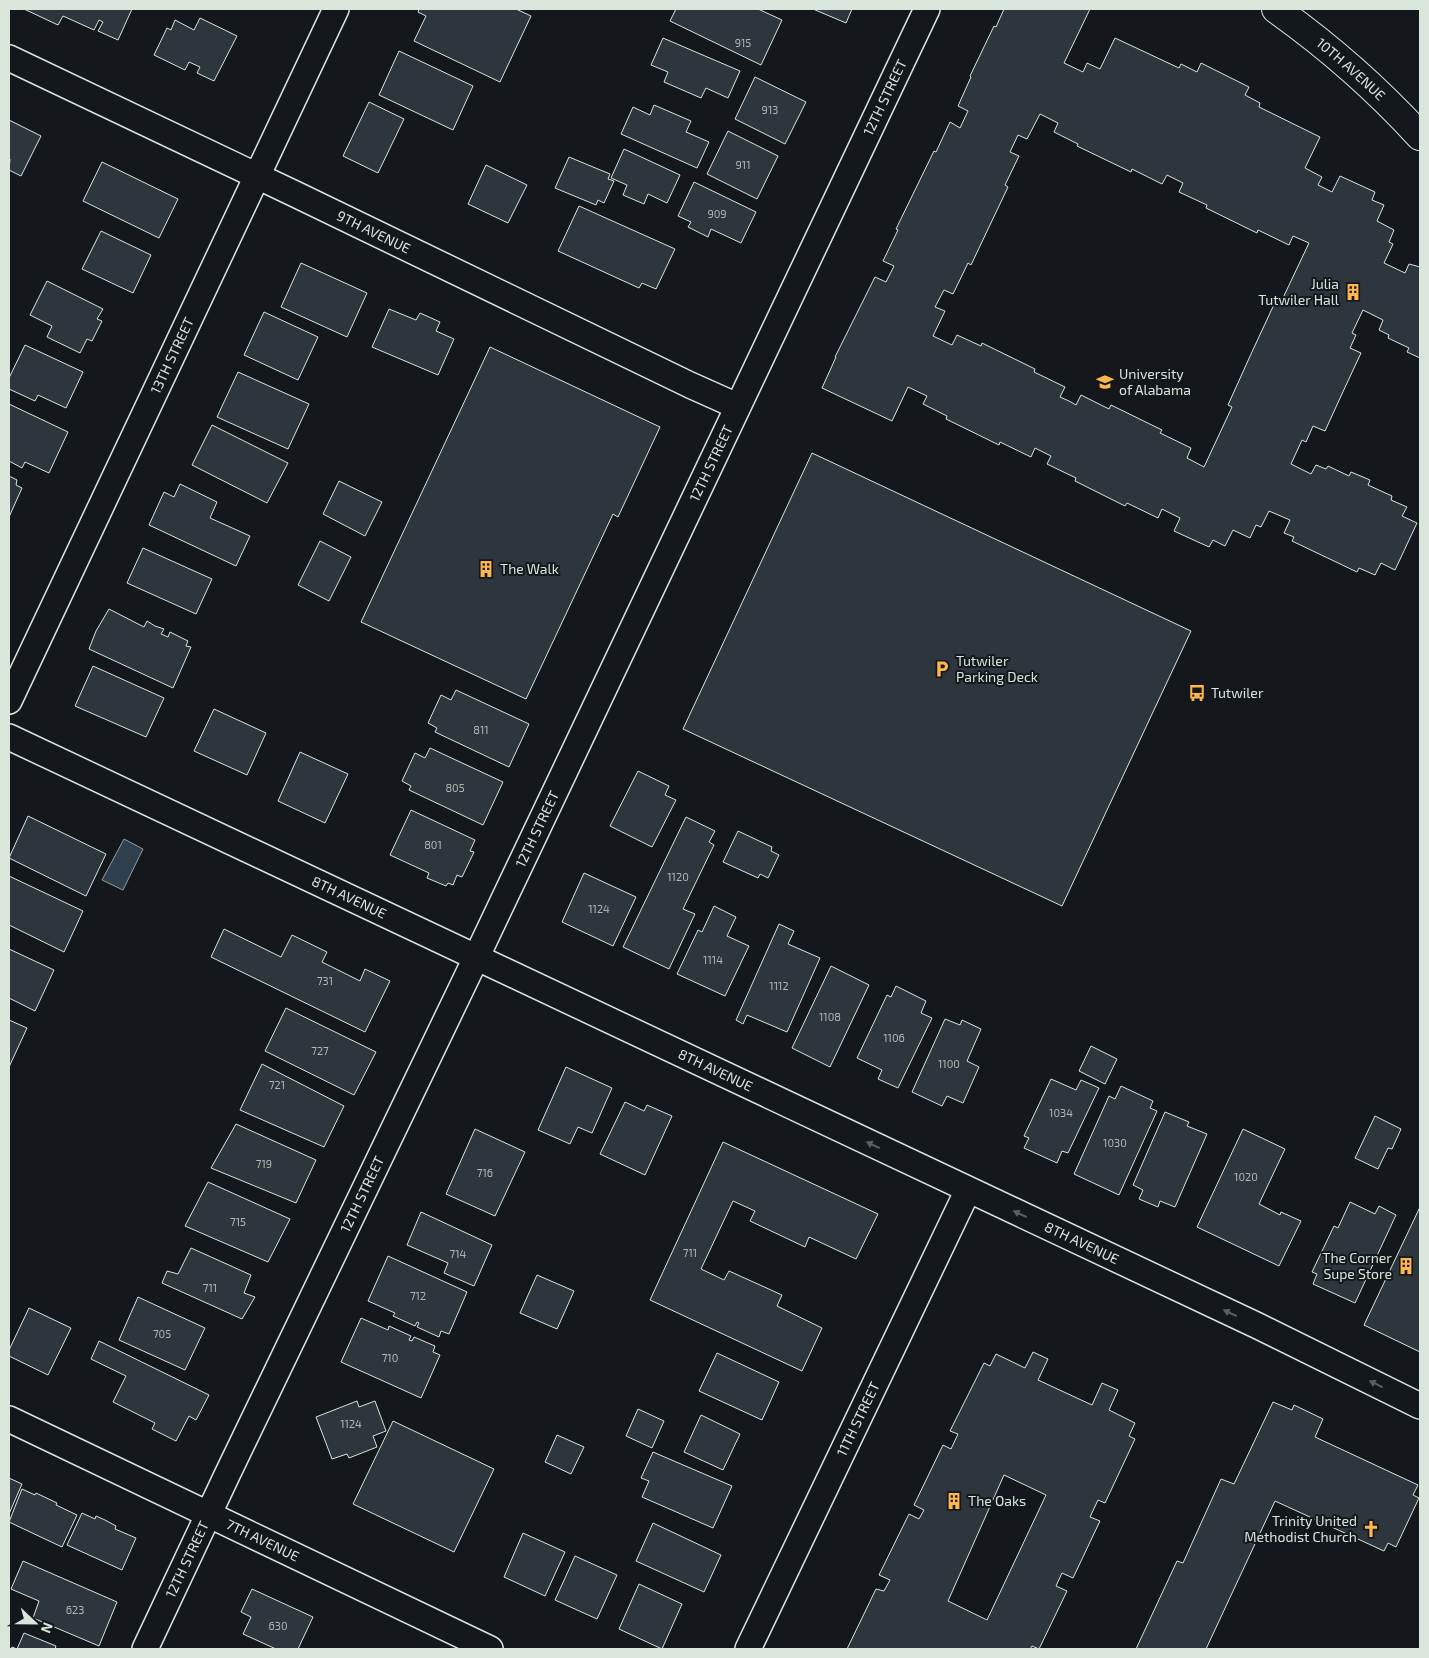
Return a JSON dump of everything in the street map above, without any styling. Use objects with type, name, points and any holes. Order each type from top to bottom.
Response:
[{"type":"main road","name":"10TH AVENUE","points":[[1276,9],[1335,54],[1385,98],[1420,136]]},
{"type":"street","name":"13TH STREET","points":[[9,701],[336,9]]},
{"type":"street","name":"12TH STREET","points":[[146,1649],[927,9]]},
{"type":"street","name":"9TH AVENUE","points":[[9,58],[737,406]]},
{"type":"street","name":"8TH AVENUE","points":[[9,737],[1256,1325],[1420,1406]]},
{"type":"street","name":"11TH STREET","points":[[748,1649],[968,1190]]},
{"type":"street","name":"7TH AVENUE","points":[[9,1419],[490,1649]]},
{"type":"water","points":[[124,839],[143,849],[123,890],[102,880]]},
{"type":"building","points":[[24,9],[132,9],[118,40],[98,31],[103,22],[99,20],[94,30],[63,16],[58,25]]},
{"type":"building","points":[[419,9],[516,9],[531,16],[500,82],[414,41],[426,16],[418,12]]},
{"type":"building","points":[[676,9],[758,9],[782,20],[761,65],[670,21]]},
{"type":"building","points":[[813,9],[852,9],[846,23]]},
{"type":"building","name":"Julia Tutwiler Hall","points":[[1004,9],[1090,9],[1064,63],[1083,72],[1087,63],[1100,69],[1115,38],[1179,68],[1181,64],[1197,72],[1201,63],[1249,87],[1245,95],[1260,103],[1259,107],[1320,137],[1305,168],[1322,177],[1318,185],[1332,192],[1340,176],[1375,192],[1372,200],[1384,205],[1377,221],[1394,230],[1389,242],[1393,244],[1384,263],[1405,273],[1409,264],[1420,267],[1420,358],[1407,352],[1409,348],[1388,338],[1389,335],[1379,330],[1383,320],[1363,310],[1352,333],[1356,335],[1350,348],[1361,353],[1325,431],[1313,426],[1306,442],[1302,440],[1291,464],[1311,474],[1316,465],[1326,469],[1328,466],[1349,476],[1351,472],[1370,480],[1368,485],[1392,496],[1391,500],[1407,507],[1402,516],[1417,523],[1395,570],[1381,563],[1375,575],[1359,568],[1357,572],[1292,541],[1294,537],[1284,533],[1290,520],[1269,511],[1261,527],[1256,525],[1250,538],[1233,530],[1225,546],[1213,540],[1209,547],[1174,531],[1180,518],[1162,509],[1158,518],[1127,503],[1125,506],[1075,481],[1076,478],[1047,464],[1051,456],[1035,448],[1031,457],[1000,442],[999,445],[946,419],[947,416],[923,404],[927,396],[908,387],[892,421],[822,388],[835,357],[875,277],[886,282],[894,266],[883,261],[898,230],[896,229],[950,122],[960,128],[968,111],[958,106],[994,26],[996,27]],"holes":[[[1040,114],[1058,123],[1054,132],[1078,144],[1077,146],[1131,172],[1132,169],[1162,184],[1167,175],[1183,183],[1179,192],[1207,205],[1206,208],[1257,233],[1258,230],[1289,245],[1293,236],[1309,243],[1282,300],[1277,298],[1228,405],[1232,407],[1204,467],[1187,458],[1191,448],[1160,433],[1162,430],[1111,405],[1109,409],[1081,395],[1076,405],[1060,397],[1065,387],[1034,372],[1035,369],[982,343],[981,346],[957,335],[952,345],[933,336],[945,311],[935,307],[944,290],[953,294],[968,263],[971,265],[1008,187],[1005,185],[1019,156],[1010,152],[1018,135],[1027,139]]]},
{"type":"building","points":[[200,18],[237,36],[214,81],[197,73],[200,67],[189,62],[185,70],[154,55],[167,28],[171,30],[175,20],[194,30]]},
{"type":"building","points":[[663,38],[740,71],[728,98],[706,88],[701,98],[664,82],[668,72],[651,65]]},
{"type":"building","points":[[399,51],[473,86],[453,130],[379,95]]},
{"type":"building","points":[[755,77],[806,102],[785,144],[735,119]]},
{"type":"building","points":[[369,102],[404,119],[378,173],[343,156]]},
{"type":"building","points":[[654,105],[691,121],[686,132],[709,142],[697,168],[621,134],[633,107],[650,115]]},
{"type":"building","points":[[9,120],[41,136],[21,176],[9,170]]},
{"type":"building","points":[[728,131],[778,156],[757,199],[707,174]]},
{"type":"building","points":[[624,149],[680,175],[667,203],[648,194],[644,204],[623,195],[627,185],[611,178]]},
{"type":"building","points":[[569,157],[610,174],[608,179],[614,181],[604,203],[598,200],[596,205],[555,188]]},
{"type":"building","points":[[102,162],[178,199],[159,238],[83,201]]},
{"type":"building","points":[[486,165],[527,185],[508,223],[468,204]]},
{"type":"building","points":[[694,182],[756,212],[741,243],[711,229],[708,237],[688,227],[691,222],[678,216]]},
{"type":"building","points":[[579,206],[675,249],[656,289],[642,283],[639,288],[558,251]]},
{"type":"building","points":[[101,231],[151,255],[133,293],[82,269]]},
{"type":"building","points":[[301,263],[367,293],[347,337],[281,307]]},
{"type":"building","points":[[47,281],[103,309],[97,319],[102,321],[92,341],[87,339],[80,353],[47,337],[52,326],[30,315]]},
{"type":"building","points":[[389,309],[416,320],[420,313],[440,322],[436,331],[454,339],[438,375],[372,347]]},
{"type":"building","points":[[264,312],[318,337],[298,380],[244,355]]},
{"type":"building","points":[[25,345],[83,372],[66,408],[38,395],[35,401],[9,389],[9,378]]},
{"type":"building","name":"The Walk","points":[[490,347],[660,427],[618,517],[613,514],[526,699],[361,622]]},
{"type":"building","points":[[238,372],[309,404],[288,449],[217,417]]},
{"type":"building","points":[[9,404],[68,432],[49,473],[25,462],[22,468],[9,461]]},
{"type":"building","points":[[212,425],[288,463],[267,503],[192,465]]},
{"type":"building","name":"Tutwiler Parking Deck","points":[[812,453],[1191,631],[1062,906],[683,729]]},
{"type":"building","points":[[9,476],[17,480],[16,485],[22,488],[9,517]]},
{"type":"building","points":[[339,481],[382,502],[365,536],[323,514]]},
{"type":"building","points":[[180,484],[217,502],[210,518],[250,536],[236,566],[149,525],[164,492],[174,497]]},
{"type":"building","points":[[320,541],[351,557],[329,601],[298,585]]},
{"type":"building","points":[[143,548],[212,579],[196,614],[127,583]]},
{"type":"building","points":[[109,609],[144,627],[147,621],[164,629],[161,634],[168,637],[170,632],[188,641],[186,646],[191,647],[173,688],[89,649],[96,631]]},
{"type":"building","points":[[93,666],[164,698],[146,737],[75,706]]},
{"type":"building","points":[[456,690],[529,724],[509,767],[435,732],[437,728],[428,723],[441,695],[451,700]]},
{"type":"building","points":[[214,709],[266,733],[247,775],[194,751]]},
{"type":"building","points":[[430,748],[503,782],[483,825],[409,790],[411,786],[402,781],[415,753],[425,758]]},
{"type":"building","points":[[300,752],[348,774],[325,823],[278,801]]},
{"type":"building","points":[[638,771],[669,786],[665,795],[676,800],[652,847],[610,826]]},
{"type":"building","points":[[411,810],[475,840],[470,851],[474,852],[462,877],[457,875],[453,885],[448,883],[446,886],[427,878],[429,873],[390,855]]},
{"type":"building","points":[[28,816],[106,854],[86,896],[9,858]]},
{"type":"building","points":[[686,817],[715,831],[709,842],[714,845],[683,909],[695,914],[669,969],[623,947]]},
{"type":"building","points":[[738,831],[772,847],[771,851],[779,855],[768,878],[760,874],[758,878],[723,862]]},
{"type":"building","points":[[584,873],[636,897],[613,946],[562,922]]},
{"type":"building","points":[[9,876],[83,911],[64,952],[9,925]]},
{"type":"building","points":[[714,906],[736,917],[727,936],[749,946],[725,996],[677,974],[698,930],[702,932]]},
{"type":"building","points":[[779,924],[794,931],[788,944],[820,958],[787,1032],[747,1015],[743,1024],[736,1020]]},
{"type":"building","points":[[224,929],[281,957],[292,935],[327,952],[322,962],[360,981],[365,969],[390,981],[365,1032],[211,957]]},
{"type":"building","points":[[9,949],[54,970],[35,1011],[9,998]]},
{"type":"building","points":[[831,966],[869,985],[830,1067],[792,1048]]},
{"type":"building","points":[[896,986],[926,1001],[921,1013],[932,1018],[898,1088],[878,1079],[882,1070],[857,1058],[887,995],[891,997]]},
{"type":"building","points":[[286,1008],[376,1052],[354,1095],[265,1051]]},
{"type":"building","points":[[945,1019],[960,1025],[962,1020],[981,1029],[967,1061],[979,1067],[963,1103],[947,1096],[942,1106],[912,1092]]},
{"type":"building","points":[[9,1020],[27,1028],[9,1067]]},
{"type":"building","points":[[1091,1046],[1117,1059],[1105,1084],[1079,1071]]},
{"type":"building","points":[[262,1064],[344,1106],[324,1147],[240,1110]]},
{"type":"building","points":[[566,1067],[612,1088],[592,1133],[578,1127],[570,1144],[538,1130]]},
{"type":"building","points":[[1051,1079],[1076,1090],[1081,1080],[1099,1088],[1068,1153],[1062,1151],[1057,1163],[1024,1148],[1029,1138],[1024,1136]]},
{"type":"building","points":[[1121,1086],[1153,1101],[1150,1108],[1157,1111],[1119,1195],[1074,1174],[1109,1096],[1115,1099]]},
{"type":"building","points":[[625,1102],[644,1111],[647,1105],[672,1116],[645,1175],[600,1154]]},
{"type":"building","points":[[1165,1112],[1189,1122],[1187,1126],[1207,1134],[1175,1207],[1160,1201],[1158,1207],[1139,1199],[1143,1190],[1133,1185]]},
{"type":"building","points":[[1375,1116],[1401,1129],[1392,1149],[1388,1148],[1378,1169],[1355,1158]]},
{"type":"building","points":[[236,1124],[316,1160],[296,1203],[211,1168]]},
{"type":"building","points":[[475,1129],[525,1152],[495,1216],[446,1194]]},
{"type":"building","points":[[1243,1129],[1285,1149],[1259,1204],[1280,1215],[1281,1212],[1301,1221],[1279,1266],[1197,1227]]},
{"type":"building","points":[[723,1142],[878,1214],[856,1259],[809,1237],[805,1247],[750,1221],[755,1211],[733,1201],[701,1269],[724,1280],[729,1271],[782,1295],[777,1306],[822,1328],[802,1371],[650,1300]]},
{"type":"building","points":[[208,1182],[290,1219],[268,1262],[185,1226]]},
{"type":"building","points":[[1350,1202],[1375,1214],[1379,1206],[1396,1215],[1355,1303],[1313,1284],[1317,1274],[1312,1272],[1334,1226],[1338,1228]]},
{"type":"building","name":"The Corner Supe Store","points":[[1420,1207],[1420,1352],[1364,1325]]},
{"type":"building","points":[[421,1212],[492,1245],[474,1286],[444,1273],[448,1263],[407,1245]]},
{"type":"building","points":[[191,1248],[251,1275],[244,1293],[255,1297],[242,1319],[162,1283],[167,1271],[178,1274]]},
{"type":"building","points":[[388,1256],[467,1292],[449,1334],[441,1331],[439,1337],[417,1327],[419,1323],[417,1322],[415,1326],[393,1316],[395,1313],[368,1301]]},
{"type":"building","points":[[537,1275],[574,1291],[557,1329],[520,1313]]},
{"type":"building","points":[[138,1297],[205,1328],[185,1370],[119,1340]]},
{"type":"building","points":[[29,1308],[71,1328],[48,1375],[9,1356],[9,1350]]},
{"type":"building","points":[[361,1318],[388,1330],[389,1326],[411,1336],[409,1340],[412,1341],[414,1337],[435,1346],[433,1352],[440,1355],[421,1398],[341,1362]]},
{"type":"building","points":[[99,1341],[209,1395],[196,1420],[189,1416],[176,1441],[152,1429],[155,1423],[113,1402],[126,1376],[91,1359]]},
{"type":"building","name":"The Oaks","points":[[1033,1352],[1048,1359],[1038,1380],[1092,1405],[1102,1383],[1118,1390],[1109,1410],[1135,1423],[1129,1436],[1135,1439],[1105,1503],[1098,1500],[1090,1517],[1100,1521],[1073,1578],[1062,1573],[1056,1586],[1067,1591],[1039,1649],[1032,1646],[1030,1649],[847,1649],[876,1589],[884,1591],[890,1580],[879,1575],[909,1514],[919,1519],[924,1510],[914,1505],[943,1445],[951,1449],[958,1434],[950,1431],[984,1363],[990,1366],[996,1354],[1025,1368]],"holes":[[[1004,1475],[1046,1495],[987,1620],[948,1601]]]},
{"type":"building","points":[[717,1353],[779,1382],[762,1420],[699,1391]]},
{"type":"building","points":[[357,1401],[359,1407],[375,1401],[386,1431],[373,1436],[377,1447],[349,1458],[347,1454],[332,1459],[316,1417]]},
{"type":"building","name":"Trinity United Methodist Church","points":[[1273,1402],[1292,1410],[1294,1405],[1323,1419],[1315,1437],[1418,1485],[1413,1495],[1419,1498],[1396,1547],[1388,1543],[1384,1551],[1275,1501],[1206,1649],[1136,1649],[1177,1561],[1183,1563],[1221,1479],[1234,1484]]},
{"type":"building","points":[[638,1409],[664,1421],[652,1448],[626,1436]]},
{"type":"building","points":[[701,1415],[740,1434],[723,1470],[684,1452]]},
{"type":"building","points":[[393,1421],[494,1469],[454,1552],[353,1504]]},
{"type":"building","points":[[557,1435],[584,1447],[571,1474],[545,1462]]},
{"type":"building","points":[[653,1452],[732,1486],[713,1528],[642,1497],[649,1481],[641,1478]]},
{"type":"building","points":[[9,1478],[22,1484],[9,1514]]},
{"type":"building","points":[[22,1489],[35,1495],[36,1493],[77,1515],[62,1547],[9,1522]]},
{"type":"building","points":[[82,1513],[95,1519],[96,1516],[105,1520],[116,1526],[115,1529],[136,1538],[122,1570],[67,1545]]},
{"type":"building","points":[[653,1523],[721,1555],[704,1592],[636,1561]]},
{"type":"building","points":[[523,1533],[565,1552],[545,1596],[504,1577]]},
{"type":"building","points":[[575,1556],[617,1575],[597,1619],[555,1600]]},
{"type":"building","points":[[23,1561],[117,1602],[99,1646],[33,1618],[39,1601],[11,1589]]},
{"type":"building","points":[[639,1584],[682,1604],[662,1649],[619,1629]]},
{"type":"building","points":[[252,1589],[313,1617],[298,1649],[276,1649],[243,1634],[251,1617],[241,1612]]},
{"type":"building","points":[[24,1633],[56,1646],[55,1649],[17,1649]]},
{"type":"place","name":"Julia Tutwiler Hall","points":[[1353,292]]},
{"type":"place","name":"University of Alabama","points":[[1105,382]]},
{"type":"place","name":"The Walk","points":[[486,569]]},
{"type":"place","name":"Tutwiler Parking Deck","points":[[942,669]]},
{"type":"place","name":"Tutwiler","points":[[1197,693]]},
{"type":"place","name":"The Corner Supe Store","points":[[1406,1266]]},
{"type":"place","name":"The Oaks","points":[[954,1501]]},
{"type":"place","name":"Trinity United Methodist Church","points":[[1371,1529]]}]
